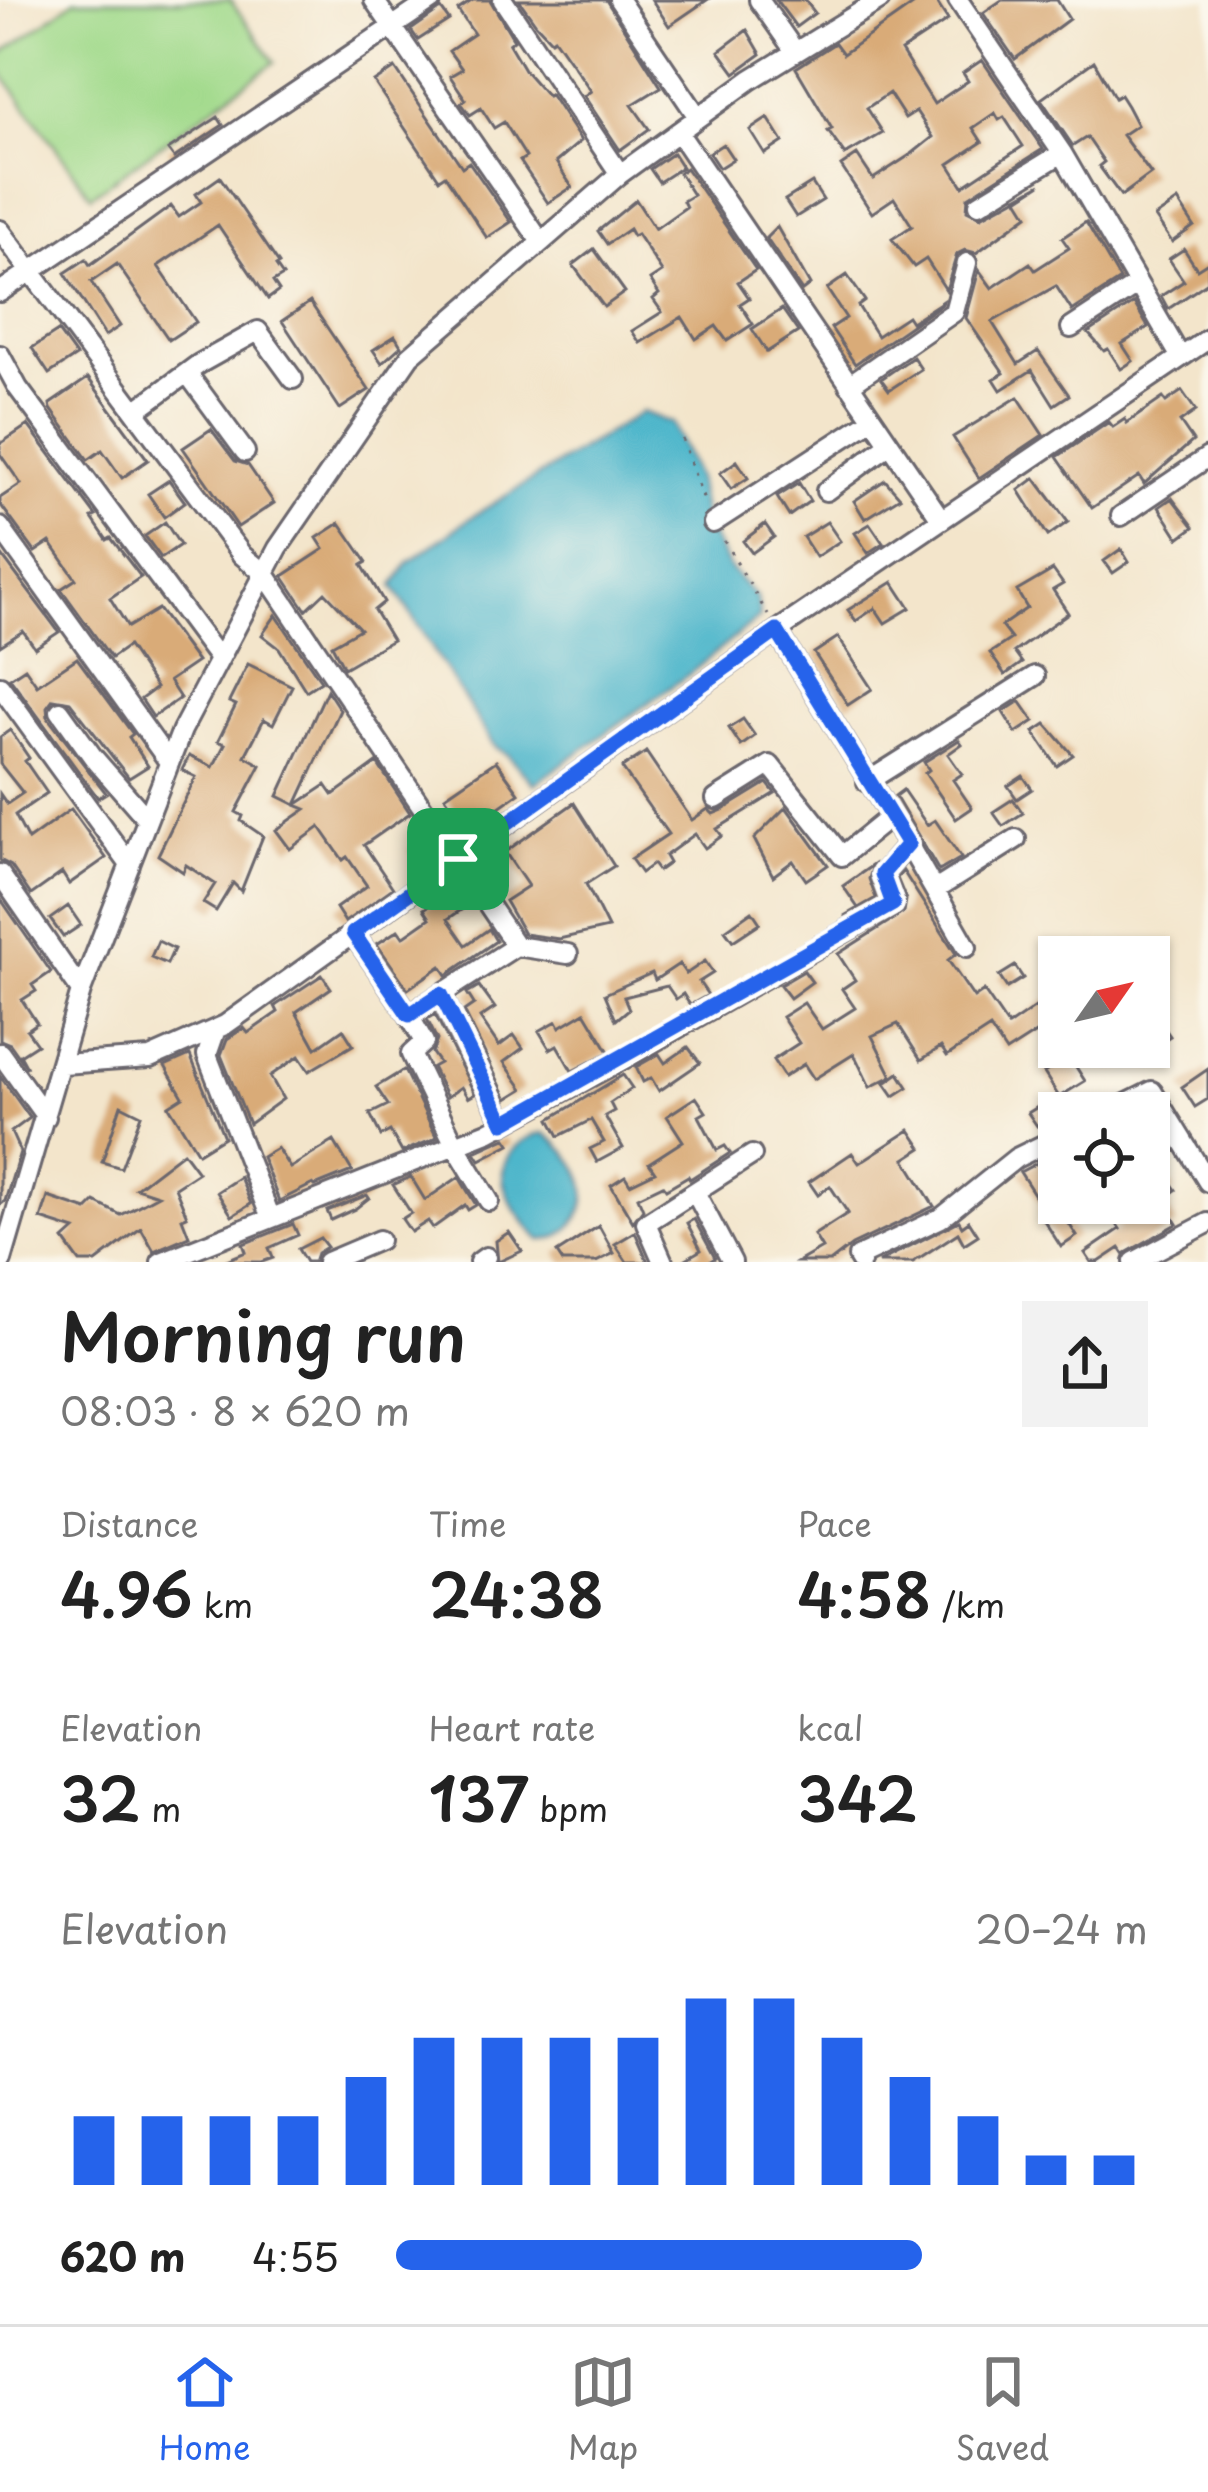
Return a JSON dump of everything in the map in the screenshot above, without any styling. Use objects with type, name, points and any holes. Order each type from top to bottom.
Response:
[{"type":"street","points":[[374,0],[541,242]]},
{"type":"street","points":[[0,292],[432,0]]},
{"type":"street","points":[[503,0],[620,174]]},
{"type":"street","points":[[619,0],[698,117]]},
{"type":"street","points":[[759,0],[794,50]]},
{"type":"street","points":[[958,0],[1062,153],[1180,356]]},
{"type":"street","points":[[4,1261],[6,1224],[46,1117],[81,991],[170,762],[265,574],[410,356],[620,174],[794,50],[876,1]]},
{"type":"street","points":[[678,132],[941,520]]},
{"type":"street","points":[[979,204],[1062,153]]},
{"type":"street","points":[[0,230],[242,555],[265,574],[516,946]]},
{"type":"street","points":[[849,385],[954,312],[967,263]]},
{"type":"street","points":[[1071,328],[1138,284]]},
{"type":"street","points":[[135,411],[258,331],[292,380]]},
{"type":"street","points":[[62,1064],[150,1058],[216,1029],[777,631],[1208,339]]},
{"type":"street","points":[[0,356],[18,388],[219,659]]},
{"type":"street","points":[[187,373],[245,452]]},
{"type":"street","points":[[0,401],[18,388]]},
{"type":"street","points":[[713,523],[873,419]]},
{"type":"street","points":[[826,491],[890,444]]},
{"type":"street","points":[[1121,516],[1208,457]]},
{"type":"street","points":[[0,527],[170,762]]},
{"type":"street","points":[[777,631],[967,947]]},
{"type":"street","points":[[867,782],[1035,676]]},
{"type":"street","points":[[0,686],[130,865]]},
{"type":"street","points":[[60,711],[147,819]]},
{"type":"street","points":[[716,799],[770,765],[842,856],[890,817]]},
{"type":"street","points":[[935,890],[1016,839]]},
{"type":"street","points":[[161,1262],[504,1123],[893,904],[882,874],[908,844]]},
{"type":"street","points":[[0,874],[81,991]]},
{"type":"street","points":[[353,933],[424,1042],[411,1054],[455,1145],[489,1201]]},
{"type":"street","points":[[409,1015],[516,946],[568,954]]},
{"type":"street","points":[[441,994],[504,1123]]},
{"type":"street","points":[[216,1029],[207,1055],[270,1216]]},
{"type":"street","points":[[0,1053],[46,1117]]},
{"type":"street","points":[[1170,1120],[1208,1182]]},
{"type":"street","points":[[861,1262],[858,1257],[941,1218],[1016,1158],[1038,1147]]},
{"type":"street","points":[[663,1262],[646,1223],[752,1155]]},
{"type":"street","points":[[695,1192],[732,1262]]},
{"type":"street","points":[[1134,1262],[1208,1223]]},
{"type":"street","points":[[328,1262],[379,1240]]},
{"type":"green space","points":[[75,0],[230,0],[275,62],[91,196],[0,71],[0,55]]},
{"type":"water","points":[[642,412],[672,423],[697,478],[705,523],[730,569],[757,598],[760,617],[692,672],[534,784],[494,746],[393,586],[408,563],[470,518]]},
{"type":"water","points":[[544,1133],[574,1162],[585,1198],[570,1227],[555,1238],[541,1240],[514,1207],[503,1170],[517,1146]]},
{"type":"building","points":[[473,0],[490,0],[514,40],[509,44],[525,71],[550,94],[581,141],[556,162],[572,187],[548,203],[520,161],[526,157],[504,122],[494,128],[481,108],[470,115],[450,76],[462,69],[449,51],[474,34],[458,10]]},
{"type":"building","points":[[519,0],[606,0],[661,87],[632,105],[649,129],[620,150],[584,96],[591,91],[554,38],[536,24]]},
{"type":"building","points":[[652,0],[707,0],[669,26]]},
{"type":"building","points":[[776,0],[805,0],[815,13],[796,27]]},
{"type":"building","points":[[920,0],[935,0],[948,20],[901,51],[934,104],[968,81],[963,73],[982,60],[1043,149],[968,197],[967,210],[981,217],[1041,184],[1018,199],[1028,215],[976,253],[957,254],[946,290],[926,259],[914,267],[892,239],[912,226],[894,198],[872,213],[841,166],[857,155],[873,179],[933,137],[916,111],[905,118],[889,93],[867,108],[883,133],[845,155],[796,68],[835,43],[843,54]],"holes":[[[995,113],[999,120],[1004,117],[1023,146],[963,186],[949,164],[982,142],[973,128]]]},
{"type":"building","points":[[1002,0],[1057,0],[1069,19],[1015,59],[983,13]]},
{"type":"building","points":[[441,9],[449,20],[418,40],[411,30]]},
{"type":"building","points":[[747,30],[761,54],[735,73],[719,51]]},
{"type":"building","points":[[1094,61],[1137,125],[1122,135],[1151,174],[1121,196],[1099,166],[1104,162],[1087,137],[1073,146],[1041,99]]},
{"type":"building","points":[[395,68],[462,167],[469,162],[511,222],[487,238],[445,175],[439,179],[374,82]]},
{"type":"building","points":[[218,117],[223,125],[174,158],[168,150]]},
{"type":"building","points":[[768,118],[783,142],[765,154],[750,130]]},
{"type":"building","points":[[723,144],[733,159],[719,168],[709,153]]},
{"type":"building","points":[[673,153],[682,167],[659,182],[650,169]]},
{"type":"building","points":[[686,168],[756,270],[738,282],[749,298],[740,304],[753,324],[727,341],[716,326],[696,339],[682,317],[640,343],[632,331],[662,312],[653,299],[659,294],[650,280],[662,272],[637,234],[633,236],[629,229],[607,244],[598,231],[636,200],[655,229],[686,207],[683,201],[693,195],[679,173]]},
{"type":"building","points":[[220,177],[279,264],[283,276],[273,282],[279,291],[268,299],[218,225],[158,266],[196,322],[169,340],[117,264],[91,282],[120,326],[105,336],[65,273],[86,259],[90,265],[171,206],[179,217],[201,202],[196,194]]},
{"type":"building","points":[[812,183],[823,200],[796,217],[785,200]]},
{"type":"building","points":[[1178,201],[1194,226],[1172,242],[1155,217]]},
{"type":"building","points":[[1086,222],[1120,280],[1072,311],[1056,286],[992,322],[1018,364],[1038,351],[1069,395],[1054,405],[1032,370],[1001,390],[994,379],[1004,373],[966,318],[979,270],[992,288],[1030,263],[1035,270],[1069,248],[1062,238]]},
{"type":"building","points":[[777,227],[810,285],[802,291],[766,238]]},
{"type":"building","points":[[594,249],[625,292],[604,307],[573,265]]},
{"type":"building","points":[[1184,249],[1197,269],[1208,262],[1208,282],[1168,309],[1161,296],[1184,281],[1169,259]]},
{"type":"building","points":[[847,275],[865,301],[858,306],[877,336],[907,316],[911,322],[943,301],[855,364],[831,328],[846,318],[827,289]]},
{"type":"building","points":[[310,302],[369,390],[340,409],[282,321]]},
{"type":"building","points":[[1134,303],[1148,327],[1122,344],[1133,361],[1121,369],[1108,349],[1104,351],[1088,333]]},
{"type":"building","points":[[782,309],[798,332],[767,352],[752,329]]},
{"type":"building","points":[[58,331],[76,356],[49,374],[32,348]]},
{"type":"building","points":[[395,336],[401,346],[382,363],[373,350]]},
{"type":"building","points":[[913,357],[921,369],[889,390],[881,379]]},
{"type":"building","points":[[88,378],[148,460],[122,478],[102,450],[88,460],[51,409],[50,404]]},
{"type":"building","points":[[1182,391],[1196,411],[1180,422],[1193,441],[1144,484],[1139,476],[1092,508],[1057,457],[1109,422],[1113,427],[1125,419],[1127,423]]},
{"type":"building","points":[[1018,397],[1043,435],[979,478],[953,437]]},
{"type":"building","points":[[28,425],[96,516],[92,518],[107,540],[111,538],[141,577],[110,598],[128,627],[158,609],[197,662],[169,681],[180,698],[153,717],[141,699],[156,688],[128,646],[111,658],[61,589],[76,579],[50,542],[35,552],[0,504],[0,498],[21,484],[0,454],[0,444]]},
{"type":"building","points":[[211,429],[235,461],[248,465],[274,503],[238,527],[183,448]]},
{"type":"building","points":[[737,461],[748,478],[731,489],[720,473]]},
{"type":"building","points":[[1035,478],[1068,522],[1048,536],[1019,490]]},
{"type":"building","points":[[169,480],[185,502],[164,517],[148,494]]},
{"type":"building","points":[[885,480],[900,497],[865,519],[854,501]]},
{"type":"building","points":[[799,483],[810,501],[789,516],[777,497]]},
{"type":"building","points":[[1172,498],[1194,527],[1179,538],[1159,507]]},
{"type":"building","points":[[165,522],[180,545],[161,558],[145,536]]},
{"type":"building","points":[[827,522],[840,541],[816,557],[803,537]]},
{"type":"building","points":[[340,523],[367,562],[362,565],[384,602],[374,610],[392,640],[344,668],[332,645],[360,629],[325,592],[306,610],[283,576],[324,549],[317,538]]},
{"type":"building","points":[[765,524],[774,537],[752,553],[743,541]]},
{"type":"building","points":[[870,524],[883,543],[868,553],[855,533]]},
{"type":"building","points":[[1121,549],[1129,562],[1113,573],[1104,561]]},
{"type":"building","points":[[0,553],[59,632],[35,648],[23,631],[0,646]]},
{"type":"building","points":[[1053,570],[1063,584],[1053,590],[1068,613],[1014,652],[1022,663],[1005,675],[990,653],[1011,639],[1001,626],[1027,608],[1017,591]]},
{"type":"building","points":[[893,582],[910,608],[885,623],[875,608],[856,621],[848,610]]},
{"type":"building","points":[[276,615],[321,681],[306,691],[279,648],[262,635]]},
{"type":"building","points":[[838,637],[872,689],[848,705],[814,653]]},
{"type":"building","points":[[77,658],[133,734],[129,737],[148,766],[129,778],[70,702],[53,699],[47,707],[48,718],[106,793],[98,798],[10,678],[25,668],[37,685]]},
{"type":"building","points":[[248,664],[292,686],[273,724],[264,719],[245,756],[261,765],[236,812],[263,836],[241,891],[233,883],[216,911],[203,903],[215,884],[186,865],[183,872],[158,855],[196,777],[182,770],[189,756],[213,767],[225,744],[218,741],[236,705],[229,702]]},
{"type":"building","points":[[327,690],[340,710],[296,805],[278,796]]},
{"type":"building","points":[[1020,701],[1034,721],[1016,733],[1003,712]]},
{"type":"building","points":[[743,719],[755,736],[741,746],[729,728]]},
{"type":"building","points":[[1046,724],[1073,755],[1057,766],[1034,732]]},
{"type":"building","points":[[10,730],[47,793],[15,815],[28,840],[71,809],[106,858],[69,884],[62,873],[31,895],[11,866],[0,860],[0,794],[7,804],[23,793],[0,764],[0,737]]},
{"type":"building","points":[[959,740],[962,744],[948,754],[962,774],[953,780],[972,808],[956,819],[925,773],[929,770],[924,762]]},
{"type":"building","points":[[646,752],[692,820],[708,809],[713,814],[723,810],[767,783],[775,793],[717,829],[722,836],[705,848],[695,834],[665,856],[669,863],[658,871],[653,864],[641,873],[631,859],[668,834],[622,768]]},
{"type":"building","points":[[496,761],[519,793],[468,829],[445,796]]},
{"type":"building","points":[[377,763],[410,813],[364,845],[393,888],[345,922],[336,908],[367,886],[347,857],[343,860],[320,827],[290,849],[276,830],[306,809],[296,805],[326,785],[333,795]]},
{"type":"building","points":[[1023,776],[1032,789],[1017,799],[1008,786]]},
{"type":"building","points":[[903,790],[927,825],[935,820],[961,858],[939,871],[895,796]]},
{"type":"building","points":[[1013,799],[1023,813],[1003,826],[993,812]]},
{"type":"building","points":[[574,803],[614,866],[586,884],[608,928],[559,939],[524,934],[505,901],[528,886],[505,852]]},
{"type":"building","points":[[786,807],[828,865],[806,880],[793,861],[773,876],[754,839]]},
{"type":"building","points":[[426,837],[437,853],[419,865],[409,850]]},
{"type":"building","points":[[873,865],[869,879],[876,898],[844,916],[858,908],[843,886]]},
{"type":"building","points":[[903,871],[956,954],[948,960],[974,998],[984,991],[1008,1026],[1038,1005],[1038,1031],[1006,1052],[990,1028],[947,1056],[941,1047],[921,1060],[898,1024],[872,1036],[892,1076],[870,1087],[854,1054],[814,1079],[804,1064],[784,1077],[773,1060],[799,1043],[782,1017],[804,1003],[822,1029],[855,1008],[842,989],[855,980],[838,954],[904,912],[906,900],[897,878]]},
{"type":"building","points":[[459,885],[471,903],[448,919],[466,945],[489,929],[496,941],[447,975],[441,966],[408,989],[377,944],[398,930],[403,937],[430,918],[424,909]]},
{"type":"building","points":[[0,898],[51,972],[32,985],[36,991],[22,1000],[37,1023],[27,1030],[37,1044],[20,1055],[27,1068],[10,1044],[0,1040]]},
{"type":"building","points":[[68,906],[81,925],[63,937],[50,919]]},
{"type":"building","points":[[752,911],[760,923],[733,941],[725,930]]},
{"type":"building","points":[[158,941],[174,949],[167,964],[151,957]]},
{"type":"building","points":[[705,961],[713,973],[699,982],[708,995],[690,1005],[683,994],[676,999],[667,986],[624,997],[629,1009],[616,1020],[605,994],[652,973],[655,980],[679,964],[686,974]]},
{"type":"building","points":[[1015,966],[1023,978],[1007,988],[999,976]]},
{"type":"building","points":[[804,971],[812,982],[790,998],[780,985]]},
{"type":"building","points":[[322,975],[331,988],[296,1012],[316,1048],[343,1029],[353,1045],[309,1071],[299,1056],[270,1076],[283,1099],[249,1124],[221,1055],[227,1039],[244,1028],[248,1033],[278,1012],[275,1006]]},
{"type":"building","points":[[479,986],[495,1008],[480,1018],[499,1046],[514,1035],[523,1048],[504,1062],[523,1089],[507,1099],[464,1011],[474,1004],[467,993]]},
{"type":"building","points":[[585,1012],[609,1052],[572,1071],[557,1045],[550,1049],[539,1031],[557,1021],[560,1027]]},
{"type":"building","points":[[435,1014],[475,1094],[468,1098],[461,1087],[447,1097],[432,1067],[439,1063],[432,1053],[437,1040],[427,1019]]},
{"type":"building","points":[[688,1047],[700,1063],[659,1091],[651,1078],[643,1082],[636,1067],[659,1054],[665,1063]]},
{"type":"building","points":[[190,1055],[224,1137],[198,1153],[169,1106],[183,1097],[165,1066]]},
{"type":"building","points":[[1051,1068],[1077,1068],[1085,1081],[1067,1092],[1056,1092],[1044,1073]]},
{"type":"building","points":[[1208,1069],[1208,1099],[1195,1107],[1182,1087]]},
{"type":"building","points":[[404,1070],[437,1138],[402,1152],[390,1131],[381,1136],[370,1114],[388,1105],[376,1087]]},
{"type":"building","points":[[899,1073],[908,1087],[894,1096],[885,1083]]},
{"type":"building","points":[[623,1075],[632,1088],[610,1103],[614,1111],[605,1116],[623,1148],[597,1162],[590,1149],[604,1142],[591,1120],[559,1136],[550,1119]]},
{"type":"building","points":[[0,1076],[30,1118],[11,1132],[20,1152],[0,1205]]},
{"type":"building","points":[[696,1097],[706,1112],[699,1116],[717,1150],[725,1146],[730,1153],[690,1179],[638,1197],[643,1209],[633,1222],[611,1185],[625,1176],[630,1184],[655,1172],[649,1163],[683,1141],[667,1116]]},
{"type":"building","points":[[121,1105],[141,1115],[121,1168],[102,1162]]},
{"type":"building","points":[[1038,1107],[1038,1125],[1037,1126],[1028,1113]]},
{"type":"building","points":[[910,1130],[922,1148],[905,1159],[934,1206],[852,1245],[830,1262],[798,1262],[822,1248],[814,1235],[848,1213],[830,1186],[818,1195],[809,1182],[852,1153],[859,1163]]},
{"type":"building","points":[[506,1138],[510,1144],[480,1160],[475,1152]]},
{"type":"building","points":[[334,1141],[352,1171],[279,1201],[262,1157],[277,1148],[290,1168]]},
{"type":"building","points":[[183,1152],[198,1172],[175,1187],[189,1236],[154,1251],[141,1228],[96,1262],[80,1262],[64,1240],[75,1230],[41,1219],[48,1197],[87,1210],[95,1202],[121,1215],[158,1195],[136,1188]]},
{"type":"building","points":[[1038,1163],[1038,1200],[1020,1172]]},
{"type":"building","points":[[240,1177],[251,1204],[232,1216],[217,1192]]},
{"type":"building","points":[[411,1177],[425,1200],[459,1177],[476,1205],[468,1210],[465,1205],[433,1228],[428,1221],[411,1232],[402,1219],[411,1213],[393,1185]]},
{"type":"building","points":[[367,1195],[355,1209],[331,1220],[327,1211]]},
{"type":"building","points":[[1170,1213],[1177,1224],[1124,1254],[1120,1248],[1091,1262],[1085,1253],[1120,1229],[1117,1224],[1170,1224]]},
{"type":"building","points":[[694,1219],[715,1258],[709,1262],[681,1262],[701,1250],[687,1223]]},
{"type":"building","points":[[959,1221],[962,1226],[969,1221],[978,1235],[964,1244],[958,1233],[913,1262],[879,1262]]},
{"type":"building","points":[[293,1224],[298,1235],[269,1248],[273,1258],[222,1262],[246,1252],[243,1244]]},
{"type":"building","points":[[1046,1224],[1069,1224],[1077,1236],[1061,1247]]},
{"type":"building","points":[[599,1226],[614,1253],[596,1262],[563,1262],[557,1253]]},
{"type":"building","points":[[509,1232],[522,1251],[498,1262],[496,1241]]},
{"type":"building","points":[[635,1232],[648,1262],[627,1262],[615,1244]]},
{"type":"building","points":[[320,1238],[327,1247],[317,1253],[314,1262],[306,1262],[298,1249]]},
{"type":"route","points":[[777,631],[908,844],[882,874],[893,904],[504,1123],[441,994],[409,1015],[353,933],[458,859],[777,631]]}]
